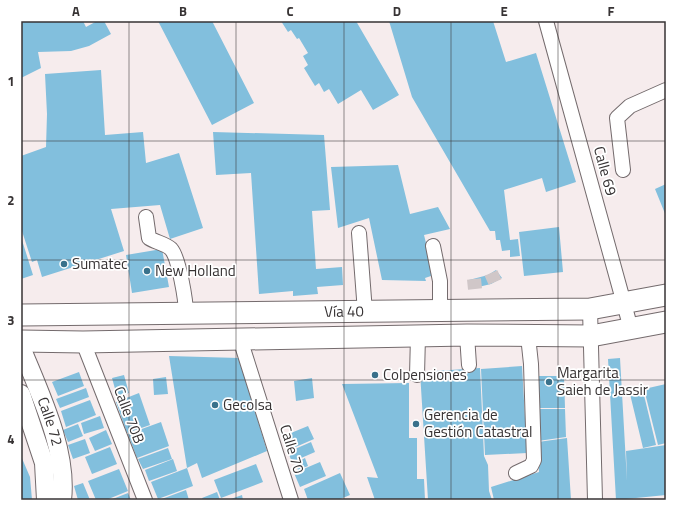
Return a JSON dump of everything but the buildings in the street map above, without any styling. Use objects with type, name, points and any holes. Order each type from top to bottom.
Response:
[{"type":"highway","name":"Vía 40","points":[[21,315],[590,310],[666,295]]},
{"type":"highway","name":"Vía 40","points":[[21,341],[83,342],[418,336],[591,336],[666,322]]},
{"type":"main road","name":"Calle 72","points":[[21,347],[45,404],[60,458],[62,500]]},
{"type":"main road","name":"Calle 72","points":[[21,394],[44,463],[46,500]]},
{"type":"street","name":"Calle 69","points":[[546,21],[631,329]]},
{"type":"street","points":[[623,170],[617,118],[630,106],[666,90]]},
{"type":"street","points":[[146,217],[149,238],[171,249],[174,256],[185,297],[186,314]]},
{"type":"street","points":[[359,234],[366,312]]},
{"type":"street","points":[[433,246],[440,282],[440,311]]},
{"type":"street","points":[[590,310],[595,500]]},
{"type":"street","points":[[417,376],[418,336]]},
{"type":"street","points":[[467,336],[469,365]]},
{"type":"street","points":[[516,473],[531,466],[534,460],[532,364],[528,336]]},
{"type":"street","name":"Calle 70","points":[[240,339],[291,500]]},
{"type":"street","name":"Calle 70B","points":[[83,342],[145,500]]},
{"type":"tunnel","points":[[491,273],[495,282]]},
{"type":"tunnel","points":[[474,279],[475,289]]},
{"type":"place","name":"Sumatec","points":[[64,264]]},
{"type":"place","name":"New Holland","points":[[147,271]]},
{"type":"place","name":"Colpensiones","points":[[375,375]]},
{"type":"place","name":"Margarita Saieh de Jassir","points":[[549,382]]},
{"type":"place","name":"Gecolsa","points":[[215,405]]},
{"type":"place","name":"Gerencia de Gestión Catastral","points":[[416,424]]}]
